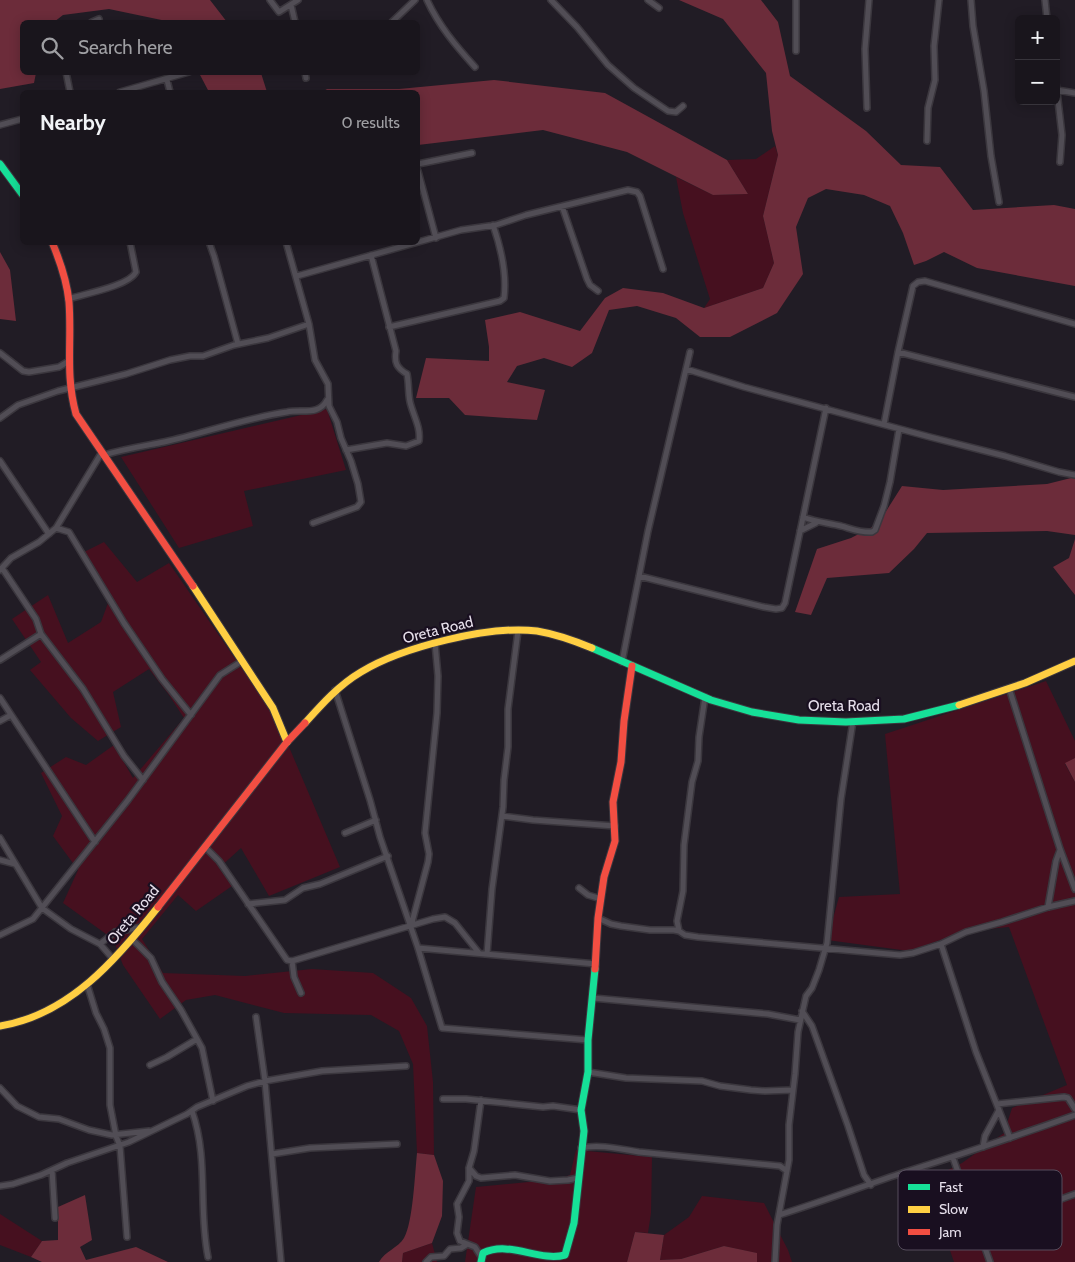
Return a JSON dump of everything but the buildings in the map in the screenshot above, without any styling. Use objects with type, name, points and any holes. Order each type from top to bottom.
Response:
[{"type":"street","points":[[270,0],[279,12],[298,0]]},
{"type":"street","points":[[394,20],[415,0]]},
{"type":"street","points":[[427,0],[442,28],[475,67]]},
{"type":"street","points":[[551,0],[577,27],[608,65],[634,88],[668,111],[676,112],[683,106]]},
{"type":"street","points":[[648,0],[660,8]]},
{"type":"street","points":[[796,0],[796,51]]},
{"type":"street","points":[[867,108],[865,49],[869,0]]},
{"type":"street","points":[[927,141],[928,108],[935,80],[934,46],[939,0]]},
{"type":"street","points":[[971,0],[991,156],[999,202]]},
{"type":"street","points":[[1045,0],[1047,15]]},
{"type":"street","points":[[291,5],[295,20]]},
{"type":"street","points":[[67,75],[70,90]]},
{"type":"street","points":[[128,90],[181,75]]},
{"type":"street","points":[[167,80],[170,90]]},
{"type":"street","points":[[1060,90],[1075,92]]},
{"type":"street","points":[[1059,105],[1062,135],[1060,162]]},
{"type":"street","points":[[0,125],[20,120]]},
{"type":"street","points":[[420,164],[472,153]]},
{"type":"street","points":[[0,164],[20,191]]},
{"type":"street","points":[[420,178],[436,238]]},
{"type":"street","points":[[420,242],[461,230],[494,225],[628,190],[637,192],[640,196],[663,269]]},
{"type":"street","points":[[562,206],[587,279],[590,286],[598,291]]},
{"type":"street","points":[[389,327],[500,301],[504,298],[505,285],[501,248],[494,225]]},
{"type":"street","points":[[53,245],[63,269],[68,299],[68,361],[70,389],[76,414],[273,708],[287,742]]},
{"type":"street","points":[[68,299],[124,282],[134,276],[136,272],[131,245]]},
{"type":"street","points":[[210,245],[238,344]]},
{"type":"street","points":[[287,245],[309,324],[315,360],[328,384],[329,406],[337,422],[361,495],[360,504],[354,509],[313,522]]},
{"type":"street","points":[[297,276],[409,245]]},
{"type":"street","points":[[346,450],[387,443],[406,446],[418,441],[417,424],[410,404],[407,374],[395,363],[396,351],[371,255]]},
{"type":"street","points":[[884,424],[913,286],[918,282],[925,281],[1075,324]]},
{"type":"street","points":[[0,418],[18,405],[58,391],[126,374],[170,360],[190,356],[203,356],[238,344],[268,338],[309,324]]},
{"type":"street","points":[[622,662],[639,576],[690,352]]},
{"type":"street","points":[[898,352],[1075,397]]},
{"type":"street","points":[[0,353],[23,371],[29,372],[59,367],[68,361]]},
{"type":"street","points":[[686,369],[744,387],[1075,475]]},
{"type":"street","points":[[143,780],[124,756],[83,689],[41,634],[36,619],[1,569],[11,558],[39,542],[56,528],[103,453],[164,442],[247,419],[293,411],[315,411],[322,408],[328,399]]},
{"type":"street","points":[[639,576],[779,609],[782,608],[785,603],[826,408]]},
{"type":"street","points":[[803,517],[816,523],[860,532],[872,532],[875,530],[890,482],[899,429]]},
{"type":"street","points":[[0,461],[49,534]]},
{"type":"street","points":[[800,531],[816,523]]},
{"type":"street","points":[[56,528],[69,532],[124,623],[162,679],[191,715]]},
{"type":"street","name":"Oreta Road","points":[[0,1026],[13,1024],[45,1013],[75,995],[88,984],[132,939],[287,742],[335,690],[362,671],[400,654],[453,638],[495,631],[537,631],[578,642],[705,697],[752,712],[790,718],[853,722],[904,719],[960,705],[1009,688],[1075,661]]},
{"type":"street","points":[[487,954],[492,889],[502,816],[508,747],[508,708],[518,631]]},
{"type":"street","points":[[0,660],[41,634]]},
{"type":"street","points":[[411,927],[429,854],[425,833],[437,713],[438,676],[435,643]]},
{"type":"street","points":[[0,934],[33,919],[143,780],[220,675],[242,661]]},
{"type":"street","points":[[481,1260],[485,1251],[491,1249],[533,1255],[544,1260],[565,1256],[574,1223],[583,1145],[584,1131],[581,1110],[588,1072],[588,1040],[596,964],[596,937],[600,898],[615,841],[613,802],[621,762],[632,666]]},
{"type":"street","points":[[1009,688],[1060,849],[1075,889]]},
{"type":"street","points":[[335,690],[442,1028],[588,1040]]},
{"type":"street","points":[[679,931],[677,921],[683,891],[684,845],[692,782],[698,761],[699,737],[705,697]]},
{"type":"street","points":[[0,698],[95,842]]},
{"type":"street","points":[[0,721],[11,715]]},
{"type":"street","points":[[775,1262],[778,1215],[790,1145],[789,1125],[800,1020],[806,996],[812,988],[826,947],[841,799],[853,722]]},
{"type":"street","points":[[502,816],[615,826]]},
{"type":"street","points":[[345,833],[376,820]]},
{"type":"street","points":[[0,838],[42,908],[71,929],[100,944],[114,959]]},
{"type":"street","points":[[205,847],[219,861],[284,959],[292,961],[411,927],[432,919],[445,917],[455,923],[479,953]]},
{"type":"street","points":[[1048,907],[1060,849]]},
{"type":"street","points":[[248,904],[285,900],[303,888],[320,884],[388,856]]},
{"type":"street","points":[[0,860],[16,864]]},
{"type":"street","points":[[1055,867],[1066,864]]},
{"type":"street","points":[[579,888],[588,895],[600,898]]},
{"type":"street","points":[[598,918],[620,926],[679,931],[685,935],[698,937],[900,955],[941,944],[966,932],[1048,907],[1075,901]]},
{"type":"street","points":[[100,944],[116,932],[142,926]]},
{"type":"street","points":[[132,939],[151,958],[162,982],[181,1010],[197,1039],[203,1051],[213,1101]]},
{"type":"street","points":[[941,944],[976,1052],[1010,1138]]},
{"type":"street","points":[[418,948],[596,964]]},
{"type":"street","points":[[292,961],[294,977],[301,993]]},
{"type":"street","points":[[88,984],[96,1014],[104,1029],[110,1048],[110,1105],[116,1136],[120,1146],[126,1237]]},
{"type":"street","points":[[593,998],[768,1014],[800,1020]]},
{"type":"street","points":[[802,1011],[812,1026],[864,1176],[871,1185]]},
{"type":"street","points":[[256,1017],[265,1080],[281,1262]]},
{"type":"street","points":[[150,1064],[167,1057],[190,1041],[197,1039]]},
{"type":"street","points":[[0,1186],[13,1184],[67,1163],[120,1146],[213,1101],[265,1080],[322,1071],[406,1066]]},
{"type":"street","points":[[588,1072],[626,1078],[702,1081],[720,1086],[751,1090],[793,1090]]},
{"type":"street","points":[[0,1088],[17,1106],[40,1116],[59,1119],[89,1130],[116,1136],[154,1130]]},
{"type":"street","points":[[996,1104],[1064,1097],[1068,1098],[1075,1109]]},
{"type":"street","points":[[443,1099],[481,1100],[581,1110]]},
{"type":"street","points":[[481,1100],[474,1152],[469,1168],[469,1181],[457,1204],[459,1216],[458,1238],[466,1245],[474,1247],[481,1260]]},
{"type":"street","points":[[983,1148],[985,1136],[999,1110]]},
{"type":"street","points":[[192,1111],[201,1144],[204,1182],[203,1230],[208,1257]]},
{"type":"street","points":[[917,1170],[1075,1115]]},
{"type":"street","points":[[272,1154],[310,1148],[398,1144]]},
{"type":"street","points":[[583,1145],[780,1166],[788,1163]]},
{"type":"street","points":[[953,1158],[957,1170]]},
{"type":"street","points":[[780,1166],[787,1171]]},
{"type":"street","points":[[469,1168],[476,1176],[481,1178],[522,1175],[538,1180],[556,1181],[578,1178]]},
{"type":"street","points":[[52,1170],[55,1218]]},
{"type":"street","points":[[778,1215],[898,1176]]},
{"type":"street","points":[[1062,1199],[1075,1194]]},
{"type":"street","points":[[426,1262],[431,1257],[444,1256],[450,1249],[461,1248],[466,1245]]},
{"type":"street","points":[[986,1250],[990,1262]]},
{"type":"shaded area","points":[[0,0],[210,0],[225,20],[161,20],[109,9],[63,15],[57,20],[20,20],[20,75],[36,75],[34,83],[0,89]]},
{"type":"shaded area","points":[[679,0],[761,0],[778,22],[790,76],[866,131],[901,165],[940,167],[973,210],[1054,205],[1075,209],[1075,286],[977,268],[944,252],[914,265],[903,233],[890,206],[864,195],[826,189],[808,198],[796,227],[803,274],[777,313],[730,337],[700,337],[676,318],[637,306],[609,310],[592,353],[572,367],[544,358],[517,366],[507,382],[545,390],[537,420],[465,415],[449,398],[416,398],[426,358],[489,361],[485,320],[520,312],[580,331],[605,298],[623,288],[663,293],[704,308],[763,288],[774,263],[763,216],[778,155],[772,131],[766,73],[723,19]]},
{"type":"shaded area","points":[[200,75],[262,75],[266,90],[208,90]]},
{"type":"shaded area","points":[[494,80],[605,93],[727,160],[748,194],[713,195],[627,152],[543,130],[420,145],[420,90],[325,90],[399,89]]},
{"type":"shaded area","points":[[775,146],[778,155],[763,216],[774,263],[763,288],[704,308],[710,299],[683,213],[676,177],[713,195],[748,194],[727,160],[756,159]]},
{"type":"shaded area","points":[[0,252],[10,270],[16,321],[0,319]]},
{"type":"shaded area","points":[[327,409],[346,470],[244,491],[253,526],[179,548],[121,457]]},
{"type":"shaded area","points":[[1075,477],[1075,535],[1047,531],[927,533],[914,549],[889,573],[827,578],[811,615],[795,612],[817,549],[851,538],[878,524],[902,486],[943,490],[1047,484]]},
{"type":"shaded area","points":[[1075,539],[1075,595],[1053,567],[1069,558]]},
{"type":"shaded area","points":[[104,542],[137,582],[169,563],[278,721],[340,867],[269,896],[241,848],[219,868],[232,886],[196,911],[178,895],[142,939],[163,973],[245,976],[312,969],[373,973],[411,998],[427,1026],[433,1082],[434,1155],[417,1153],[413,1064],[399,1031],[371,1015],[284,1013],[215,995],[186,1000],[160,1019],[123,965],[113,939],[63,903],[78,870],[53,836],[62,816],[41,773],[66,757],[86,765],[114,745],[133,778],[184,718],[149,669],[113,692],[121,727],[98,741],[71,718],[30,670],[41,662],[12,619],[48,595],[68,643],[101,622],[108,603],[80,554]]},
{"type":"shaded area","points":[[1046,681],[1075,741],[1075,758],[1065,764],[1075,782],[1075,1262],[954,1262],[950,1250],[1062,1250],[1062,1170],[948,1170],[962,1163],[1004,1133],[1012,1108],[1067,1085],[1009,927],[966,931],[909,951],[827,940],[839,897],[900,894],[885,734]]},
{"type":"shaded area","points":[[1075,758],[1075,782],[1065,763]]},
{"type":"shaded area","points":[[576,1150],[652,1157],[651,1213],[648,1233],[635,1232],[627,1262],[465,1262],[476,1187],[559,1179],[570,1175]]},
{"type":"shaded area","points":[[417,1153],[434,1155],[443,1181],[442,1216],[432,1243],[403,1253],[402,1262],[379,1262],[404,1238],[407,1231],[412,1210]]},
{"type":"shaded area","points":[[85,1195],[92,1240],[80,1247],[86,1260],[136,1247],[168,1262],[42,1262],[31,1257],[42,1241],[58,1240],[58,1207]]},
{"type":"shaded area","points":[[702,1196],[764,1203],[788,1250],[792,1262],[757,1262],[756,1253],[724,1246],[681,1259],[660,1260],[664,1235],[689,1217]]},
{"type":"shaded area","points":[[0,1214],[42,1241],[31,1257],[0,1245]]},
{"type":"shaded area","points":[[635,1232],[664,1235],[660,1260],[681,1259],[724,1246],[757,1253],[757,1262],[627,1262]]},
{"type":"shaded area","points":[[432,1243],[437,1262],[402,1262],[403,1253]]},
{"type":"traffic: fast","points":[[0,164],[20,191]]},
{"type":"traffic: fast","points":[[592,648],[711,700],[752,712],[799,720],[846,722],[904,719],[959,705]]},
{"type":"traffic: fast","points":[[481,1262],[483,1253],[503,1249],[545,1256],[565,1255],[574,1223],[584,1131],[581,1110],[588,1072],[588,1040],[595,969]]},
{"type":"traffic: slow","points":[[193,586],[273,708],[287,742]]},
{"type":"traffic: slow","points":[[305,723],[324,702],[353,677],[378,663],[422,646],[471,635],[518,630],[551,634],[592,648]]},
{"type":"traffic: slow","points":[[959,705],[1025,683],[1075,661]]},
{"type":"traffic: slow","points":[[0,1026],[25,1020],[48,1010],[90,982],[126,946],[158,907]]},
{"type":"traffic: jam","points":[[53,245],[63,271],[68,294],[70,372],[76,414],[193,586]]},
{"type":"traffic: jam","points":[[595,969],[598,918],[604,877],[615,841],[613,802],[621,762],[624,721],[632,666]]},
{"type":"traffic: jam","points":[[158,907],[287,742],[305,723]]}]
